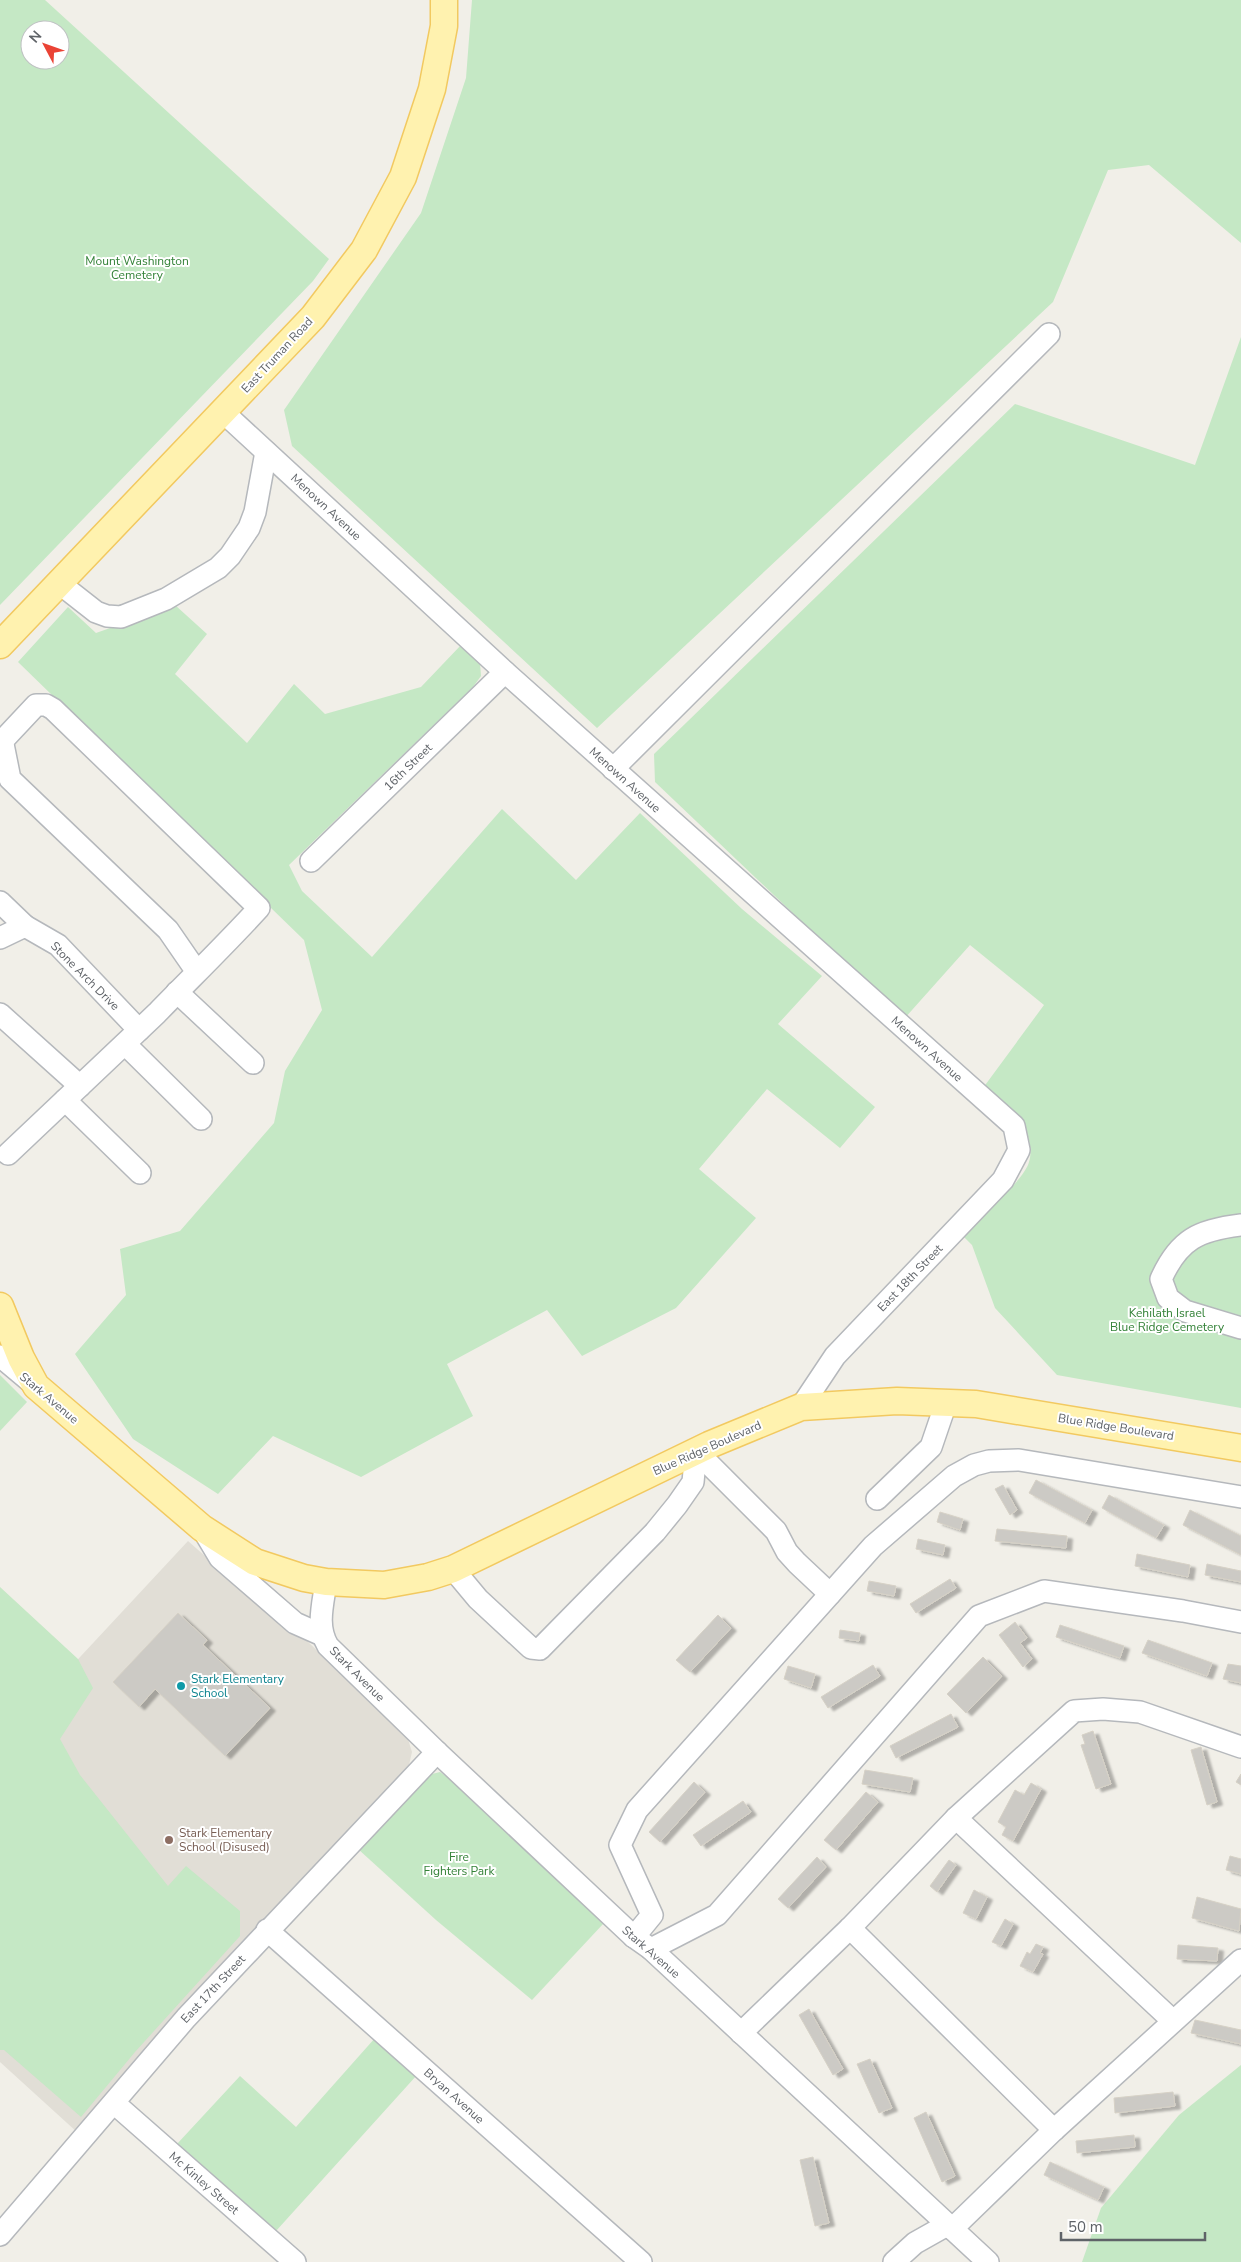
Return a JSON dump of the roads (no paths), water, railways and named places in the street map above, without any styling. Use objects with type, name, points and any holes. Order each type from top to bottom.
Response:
[{"type":"main road","name":"East Truman Road","points":[[0,645],[313,317],[364,250],[403,177],[432,89],[444,26],[444,0]]},
{"type":"main road","points":[[0,1306],[21,1358],[36,1386]]},
{"type":"main road","name":"Stark Avenue","points":[[36,1386],[202,1528]]},
{"type":"main road","name":"Blue Ridge Boulevard","points":[[202,1528],[255,1562],[297,1577],[326,1582],[384,1585],[428,1577],[453,1569],[696,1451],[801,1407],[897,1401],[976,1404],[1241,1448]]},
{"type":"street","points":[[613,769],[1049,334]]},
{"type":"street","name":"Menown Avenue","points":[[223,412],[505,672],[1014,1126],[1019,1150]]},
{"type":"street","points":[[59,583],[96,612],[107,616],[121,617],[166,599],[218,568],[230,556],[249,528],[255,512],[266,452]]},
{"type":"street","name":"16th Street","points":[[311,862],[505,672]]},
{"type":"street","points":[[8,1154],[132,1037],[197,972],[260,908],[54,709],[46,705],[36,705],[6,738],[3,744],[10,779],[168,930],[197,972]]},
{"type":"street","name":"Stone Arch Drive","points":[[0,902],[25,926],[58,945],[201,1119]]},
{"type":"street","points":[[0,938],[25,926]]},
{"type":"street","points":[[177,992],[253,1063]]},
{"type":"street","points":[[0,1014],[73,1093],[140,1173]]},
{"type":"street","name":"East 18th Street","points":[[801,1407],[834,1356],[1004,1180],[1019,1150]]},
{"type":"street","points":[[1241,1225],[1212,1229],[1186,1242],[1168,1262],[1161,1279],[1168,1298],[1185,1311],[1241,1328]]},
{"type":"street","name":"Stark Avenue","points":[[0,1356],[36,1386]]},
{"type":"street","points":[[877,1500],[931,1447],[946,1403]]},
{"type":"street","points":[[453,1569],[478,1599],[531,1648],[540,1649],[654,1532],[677,1505],[693,1482],[696,1451]]},
{"type":"street","points":[[696,1451],[776,1531],[786,1552],[830,1594]]},
{"type":"street","points":[[642,1943],[652,1915],[620,1845],[637,1810],[873,1546],[954,1476],[974,1465],[989,1461],[1020,1460],[1241,1496]]},
{"type":"street","name":"Stark Avenue","points":[[202,1528],[220,1558],[295,1623],[322,1635]]},
{"type":"street","name":"Stark Avenue","points":[[326,1582],[321,1620],[322,1635],[328,1646],[436,1752],[950,2227],[979,2259]]},
{"type":"street","points":[[642,1943],[717,1915],[979,1616],[1044,1592],[1184,1611],[1241,1622]]},
{"type":"street","points":[[741,2033],[850,1928],[956,1818],[1074,1711],[1103,1709],[1140,1712],[1241,1747]]},
{"type":"street","name":"East 17th Street","points":[[0,2235],[186,2018],[436,1752]]},
{"type":"street","points":[[956,1818],[1173,2020]]},
{"type":"street","points":[[850,1928],[1054,2130]]},
{"type":"street","name":"Bryan Avenue","points":[[267,1930],[641,2262]]},
{"type":"street","points":[[894,2262],[915,2243],[950,2227],[1173,2020],[1241,1960]]},
{"type":"street","name":"Mc Kinley Street","points":[[114,2104],[295,2262]]},
{"type":"place","name":"Stark Elementary School","points":[[181,1686]]},
{"type":"place","name":"Stark Elementary School (Disused)","points":[[169,1840]]},
{"type":"park label","name":"Mount Washington Cemetery","points":[[137,268]]},
{"type":"park label","name":"Kehilath Israel Blue Ridge Cemetery","points":[[1167,1320]]},
{"type":"park label","name":"Fire Fighters Park","points":[[459,1864]]}]
